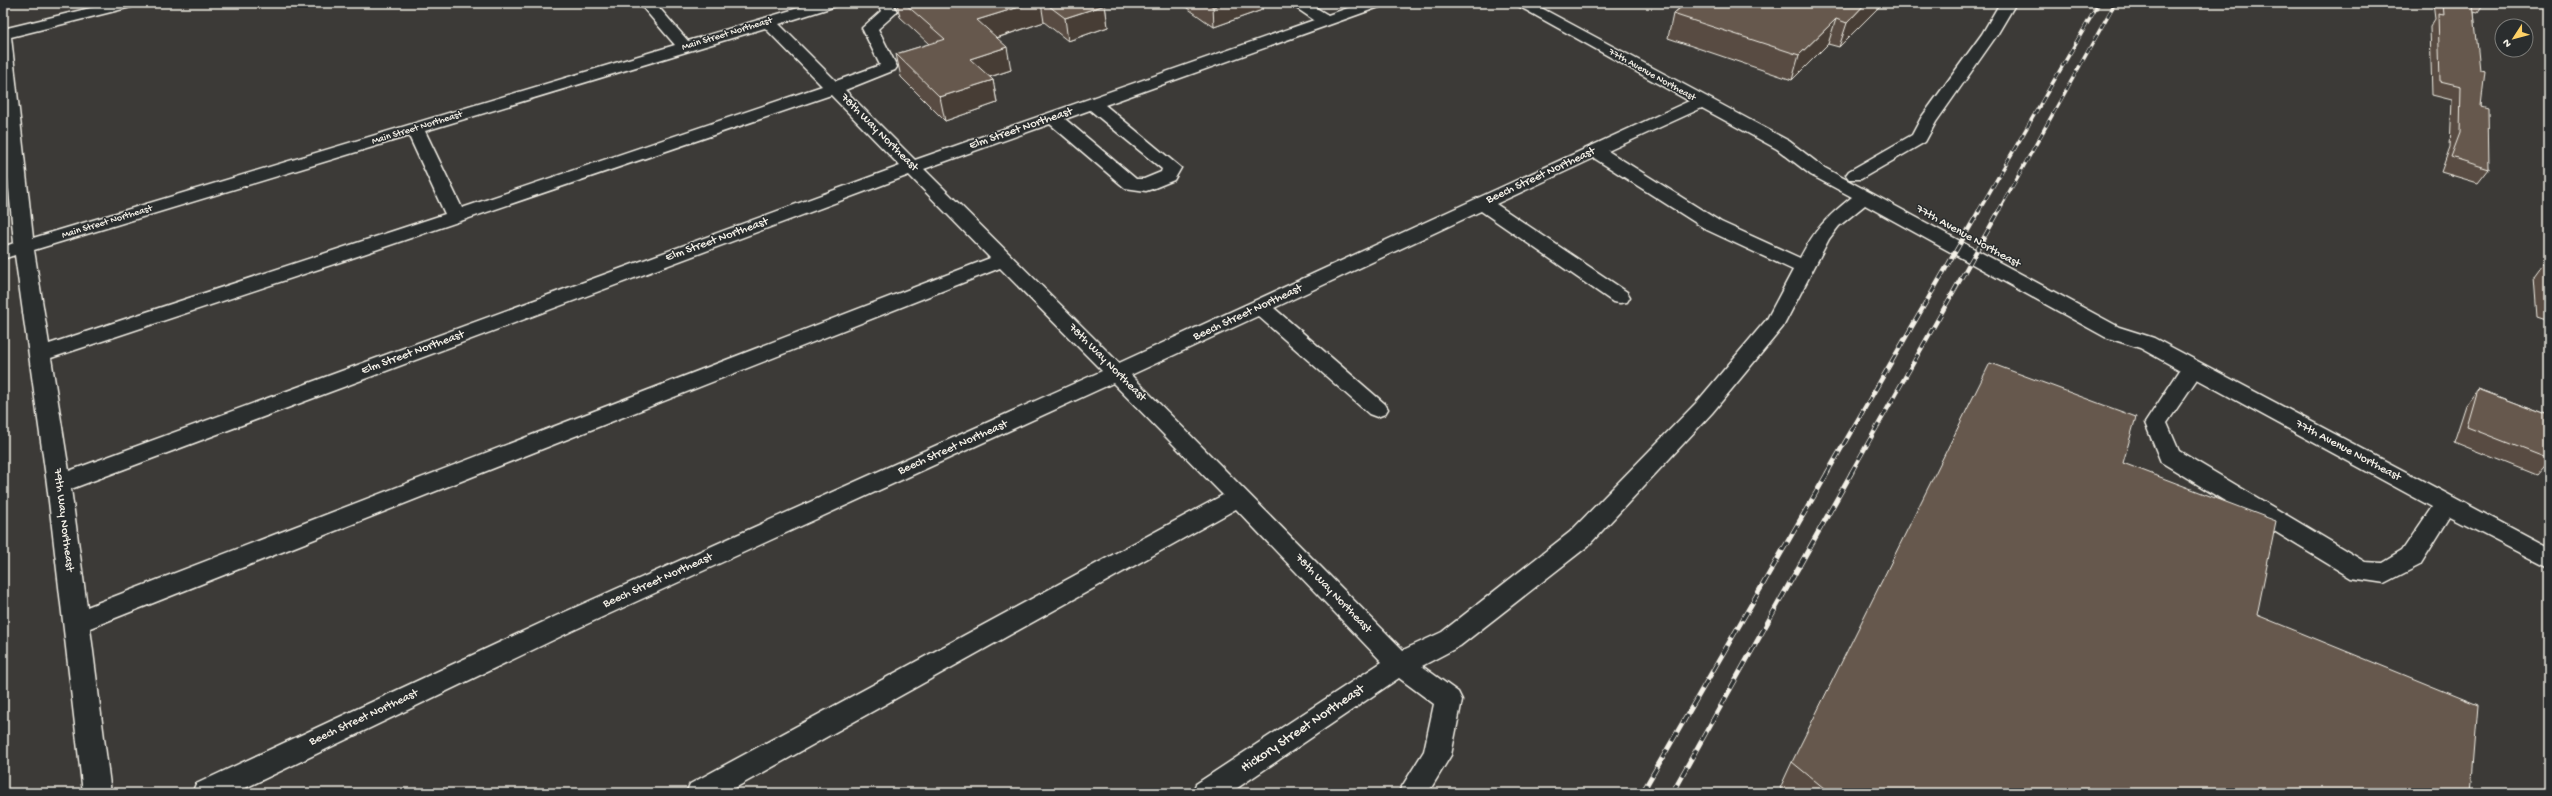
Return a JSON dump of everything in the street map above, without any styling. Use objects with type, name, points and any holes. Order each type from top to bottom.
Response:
[{"type":"street","points":[[3,41],[129,3]]},
{"type":"street","points":[[647,3],[685,47]]},
{"type":"street","name":"Main Street Northeast","points":[[14,250],[831,3]]},
{"type":"street","points":[[40,354],[456,216],[834,88],[889,67],[870,28],[889,12],[885,3]]},
{"type":"street","points":[[1298,3],[1326,21]]},
{"type":"street","name":"Elm Street Northeast","points":[[59,484],[913,167],[1377,3]]},
{"type":"street","name":"77th Avenue Northeast","points":[[1521,3],[1700,102],[1783,145],[1817,171],[2112,332],[2147,343],[2549,559]]},
{"type":"street","points":[[1855,175],[1919,138],[1926,122],[1989,35],[2008,3]]},
{"type":"street","name":"78th Way Northeast","points":[[768,22],[1117,373],[1400,664],[1448,700],[1437,756],[1412,793]]},
{"type":"street","name":"79th Way Northeast","points":[[3,41],[14,250],[40,354],[59,484],[97,793]]},
{"type":"street","name":"Beech Street Northeast","points":[[206,793],[565,624],[1117,373],[1700,102]]},
{"type":"street","points":[[1053,118],[1131,184],[1146,185],[1168,176],[1172,168],[1093,104]]},
{"type":"street","points":[[415,129],[456,216]]},
{"type":"street","name":"77th Avenue Northeast","points":[[1783,145],[1818,155],[1855,175],[2128,324],[2147,343]]},
{"type":"street","points":[[1594,151],[1714,226],[1804,268]]},
{"type":"street","name":"Hickory Street Northeast","points":[[1206,793],[1400,664],[1451,639],[1579,539],[1704,408],[1776,322],[1820,238],[1832,222],[1864,196]]},
{"type":"street","points":[[1482,203],[1620,297]]},
{"type":"street","points":[[76,622],[1004,259]]},
{"type":"street","points":[[1260,307],[1377,409]]},
{"type":"street","points":[[2193,368],[2156,424],[2169,456],[2234,497],[2360,571],[2385,573],[2411,558],[2446,504]]},
{"type":"street","points":[[700,793],[1239,497]]},
{"type":"path","points":[[2547,3],[2549,14]]},
{"type":"building","points":[[904,3],[1032,3],[977,20],[1007,47],[970,59],[993,80],[940,97],[896,54],[945,39]]},
{"type":"building","points":[[1045,3],[1103,3],[1105,5],[1065,18]]},
{"type":"building","points":[[1207,3],[1226,3],[1213,7]]},
{"type":"building","points":[[1686,3],[1866,3],[1847,23],[1836,19],[1799,55],[1673,14]]},
{"type":"building","points":[[2443,3],[2473,3],[2480,70],[2485,71],[2481,106],[2488,108],[2489,169],[2451,157],[2460,133],[2461,86],[2440,81],[2438,14],[2444,15]]},
{"type":"building","points":[[2545,262],[2549,263],[2549,297]]},
{"type":"building","points":[[1990,363],[2136,417],[2123,463],[2276,521],[2257,615],[2478,705],[2471,793],[1830,793],[1792,762]]},
{"type":"building","points":[[2478,389],[2549,416],[2549,459],[2467,427]]},
{"type":"railway","points":[[1978,212],[2099,3]]},
{"type":"railway","points":[[1998,212],[2115,3]]},
{"type":"railway","points":[[1827,473],[1979,211]]},
{"type":"railway","points":[[1851,473],[1999,211]]},
{"type":"railway","points":[[1642,793],[1828,472]]},
{"type":"railway","points":[[1672,793],[1852,472]]}]
